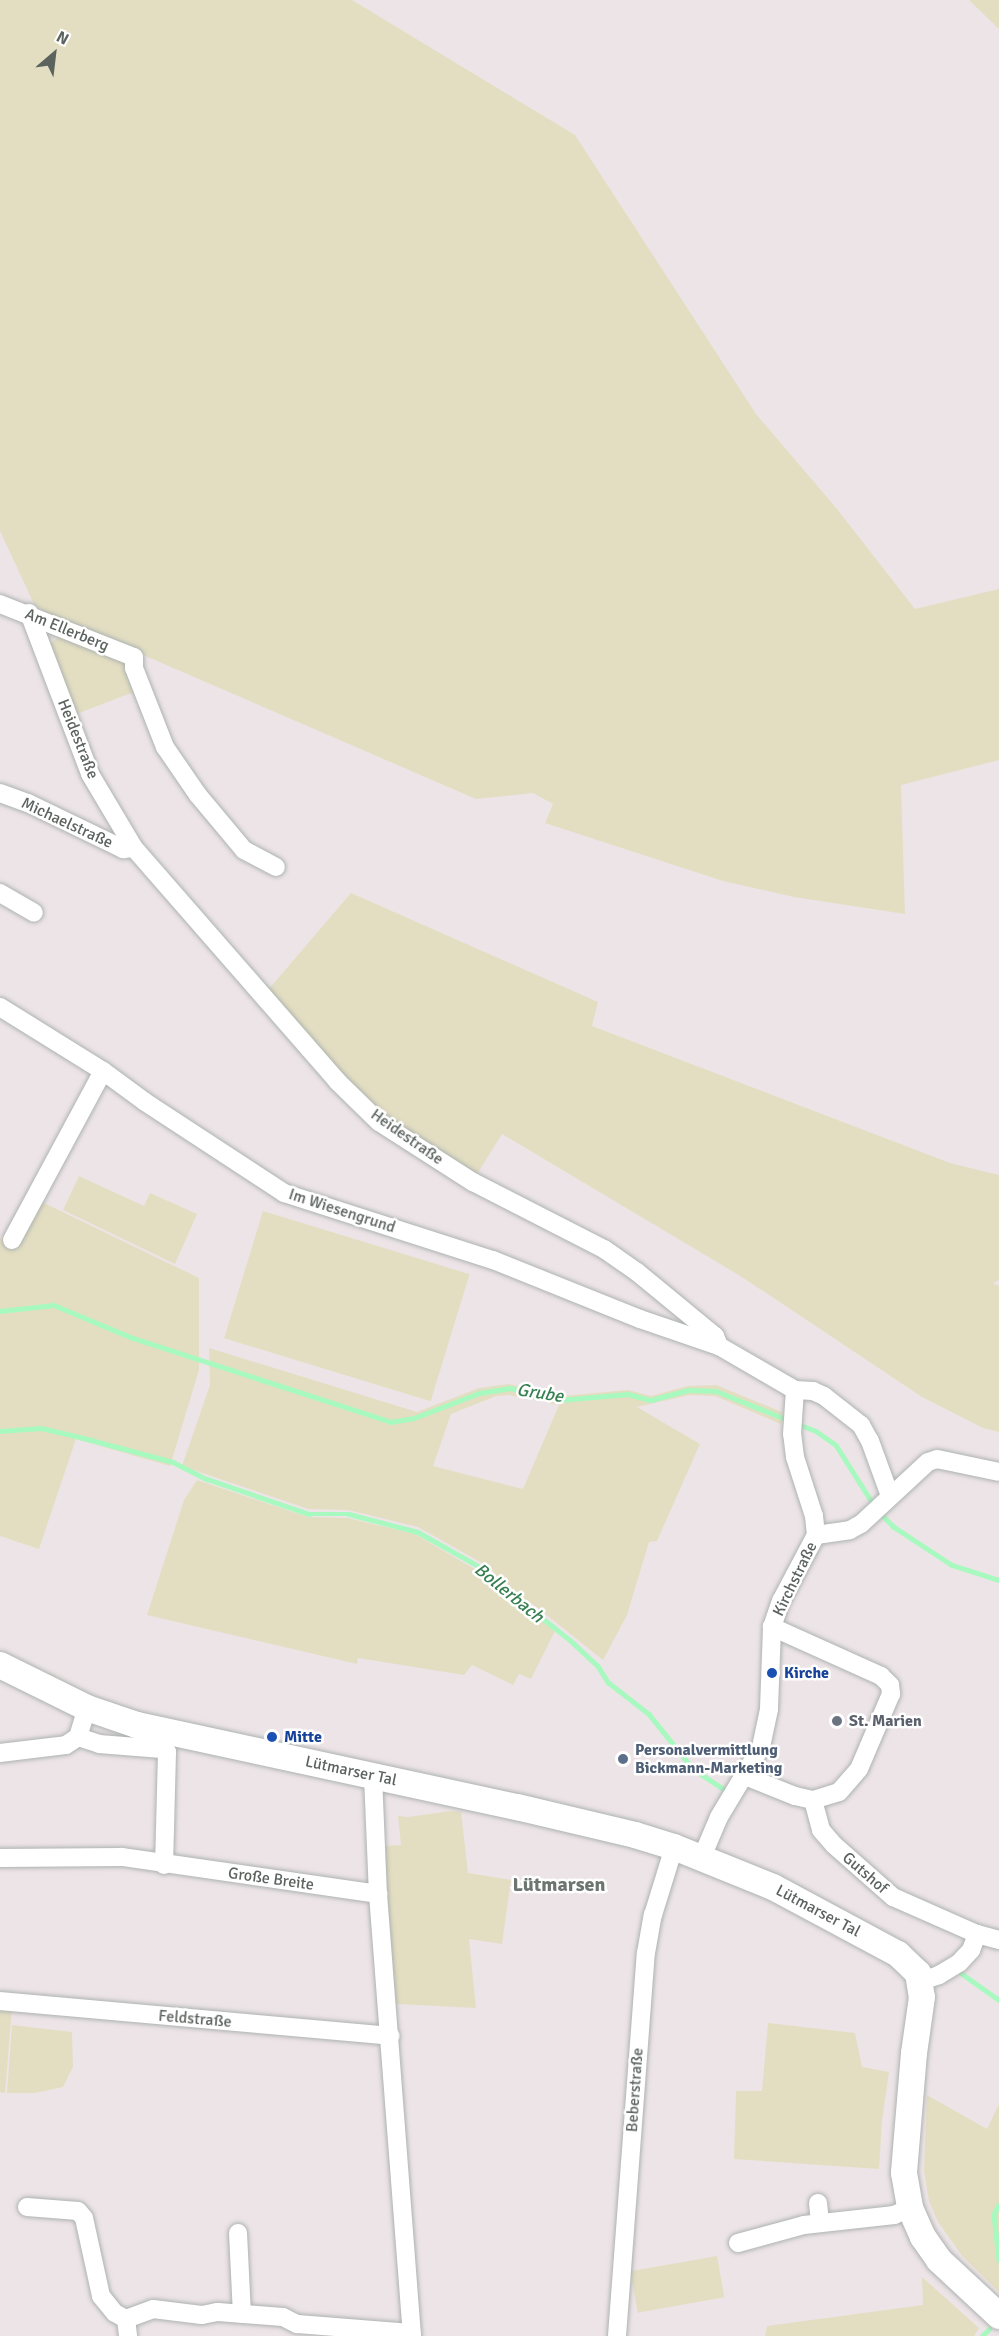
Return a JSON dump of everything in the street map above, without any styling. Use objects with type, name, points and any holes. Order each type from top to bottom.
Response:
[{"type":"main road","name":"Lütmarser Tal","points":[[0,1665],[87,1708],[181,1735],[624,1832],[674,1847],[773,1887],[898,1954],[932,1991],[937,2002],[936,2021],[913,2076],[904,2173],[910,2208],[923,2237],[939,2260],[999,2316]]},
{"type":"street","name":"Am Ellerberg","points":[[0,604],[28,613],[134,657],[134,668],[165,747],[191,786],[244,850],[276,867]]},
{"type":"street","name":"Heidestraße","points":[[28,613],[90,774],[134,848],[329,1072],[379,1122],[473,1182],[604,1250],[637,1272],[715,1336],[719,1346],[795,1390],[813,1391],[824,1396],[861,1425],[870,1441],[886,1500]]},
{"type":"street","name":"Michaelstraße","points":[[0,793],[28,803],[123,849],[134,848]]},
{"type":"street","points":[[0,893],[34,913]]},
{"type":"street","name":"Im Wiesengrund","points":[[3,1007],[103,1071],[154,1109],[284,1193],[493,1260],[640,1319],[719,1346]]},
{"type":"street","points":[[12,1240],[103,1071]]},
{"type":"street","name":"Kirchstraße","points":[[702,1857],[719,1817],[761,1747],[769,1709],[772,1628],[781,1601],[816,1535],[814,1516],[795,1457],[792,1409],[795,1390]]},
{"type":"street","points":[[816,1535],[850,1530],[904,1486],[928,1462],[937,1459],[999,1472]]},
{"type":"street","name":"Kirchstraße","points":[[772,1628],[881,1676],[890,1685],[891,1695],[859,1769],[839,1792],[813,1800]]},
{"type":"street","points":[[0,1753],[66,1745],[78,1737],[87,1708]]},
{"type":"street","points":[[78,1737],[99,1744],[162,1749],[167,1752],[164,1864]]},
{"type":"street","points":[[27,2207],[78,2211],[84,2218],[101,2296],[127,2328],[153,2309],[201,2315],[218,2312],[283,2317],[297,2324],[412,2335],[378,1894],[373,1776]]},
{"type":"street","points":[[745,1776],[795,1796],[813,1800]]},
{"type":"street","name":"Gutshof","points":[[813,1800],[821,1830],[834,1845],[893,1897],[977,1934],[999,1940]]},
{"type":"street","name":"Beberstraße","points":[[616,2336],[646,1953],[653,1916],[674,1847]]},
{"type":"street","name":"Große Breite","points":[[0,1858],[122,1857],[378,1894]]},
{"type":"street","points":[[921,1981],[939,1975],[959,1963],[971,1950],[977,1934]]},
{"type":"street","name":"Feldstraße","points":[[0,2001],[390,2036]]},
{"type":"street","points":[[818,2203],[820,2222]]},
{"type":"street","points":[[738,2243],[781,2230],[820,2222],[894,2215],[910,2208]]},
{"type":"street","points":[[238,2233],[242,2314]]},
{"type":"shaded area","points":[[0,0],[352,0],[575,135],[756,414],[837,509],[915,609],[999,589],[999,760],[901,785],[905,914],[794,897],[723,881],[545,823],[553,804],[533,793],[476,799],[46,613],[34,604],[0,531]]},
{"type":"shaded area","points":[[969,0],[999,0],[999,29]]},
{"type":"shaded area","points":[[63,634],[126,663],[139,690],[74,715],[48,645]]},
{"type":"shaded area","points":[[351,893],[598,1002],[592,1026],[950,1163],[999,1175],[999,1280],[993,1283],[999,1286],[999,1432],[983,1428],[922,1397],[742,1277],[502,1134],[476,1176],[383,1116],[339,1072],[268,990]]},
{"type":"shaded area","points":[[79,1176],[144,1206],[150,1193],[197,1214],[175,1264],[63,1210]]},
{"type":"shaded area","points":[[40,1201],[199,1278],[199,1370],[170,1466],[76,1439],[39,1549],[0,1536],[0,1238],[13,1249]]},
{"type":"shaded area","points":[[263,1211],[470,1274],[431,1401],[224,1338]]},
{"type":"shaded area","points":[[209,1348],[417,1412],[479,1388],[509,1384],[562,1396],[628,1390],[651,1396],[688,1386],[716,1385],[782,1412],[781,1424],[715,1396],[689,1395],[637,1407],[700,1444],[657,1541],[649,1542],[627,1615],[603,1660],[534,1605],[504,1588],[491,1568],[418,1527],[348,1510],[308,1509],[182,1466],[210,1385]],"holes":[[[508,1395],[559,1405],[523,1489],[433,1466],[451,1414],[496,1396]]]},
{"type":"shaded area","points":[[197,1480],[308,1517],[348,1518],[415,1534],[478,1571],[500,1592],[531,1611],[555,1631],[531,1679],[519,1674],[513,1685],[472,1665],[464,1675],[358,1658],[357,1664],[147,1615],[184,1500]]},
{"type":"shaded area","points":[[451,1811],[461,1812],[468,1873],[511,1880],[502,1944],[469,1939],[476,2008],[396,2004],[384,1846],[401,1845],[398,1816],[408,1817]]},
{"type":"shaded area","points":[[0,2006],[12,2008],[5,2093],[0,2092]]},
{"type":"shaded area","points":[[768,2023],[855,2033],[862,2067],[889,2072],[882,2121],[879,2169],[734,2159],[736,2091],[762,2091]]},
{"type":"shaded area","points":[[12,2025],[72,2032],[73,2067],[63,2087],[35,2093],[7,2093]]},
{"type":"shaded area","points":[[927,2095],[987,2129],[999,2104],[999,2292],[962,2256],[938,2222],[929,2201],[924,2171]]},
{"type":"shaded area","points":[[717,2256],[724,2297],[638,2313],[630,2271]]},
{"type":"shaded area","points":[[922,2277],[979,2328],[974,2336],[765,2336],[767,2326],[923,2305]]},
{"type":"waterway","name":"Grube","points":[[0,1311],[54,1305],[133,1338],[391,1422],[414,1418],[479,1393],[510,1388],[560,1400],[628,1394],[651,1400],[688,1390],[716,1391],[788,1420]]},
{"type":"waterway","name":"Grube","points":[[798,1424],[816,1431],[836,1445],[874,1505]]},
{"type":"waterway","name":"Bollerbach","points":[[0,1431],[41,1428],[80,1437],[173,1462],[207,1479],[309,1514],[349,1514],[418,1532],[480,1567],[501,1589],[570,1640],[598,1666],[608,1682],[649,1714],[693,1769],[724,1789]]},
{"type":"waterway","name":"Grube","points":[[879,1512],[894,1527],[952,1565],[999,1580]]},
{"type":"waterway","name":"Bollerbach","points":[[961,1973],[999,2000]]},
{"type":"waterway","name":"Bollerbach","points":[[999,2205],[994,2215],[999,2260]]},
{"type":"waterway","name":"Grube","points":[[982,2336],[989,2329]]},
{"type":"place","name":"Kirche","points":[[772,1673]]},
{"type":"place","name":"St. Marien","points":[[837,1721]]},
{"type":"place","name":"Mitte","points":[[272,1737]]},
{"type":"place","name":"Personalvermittlung Bickmann-Marketing","points":[[623,1759]]},
{"type":"district","name":"Lütmarsen","points":[[559,1884]]}]
